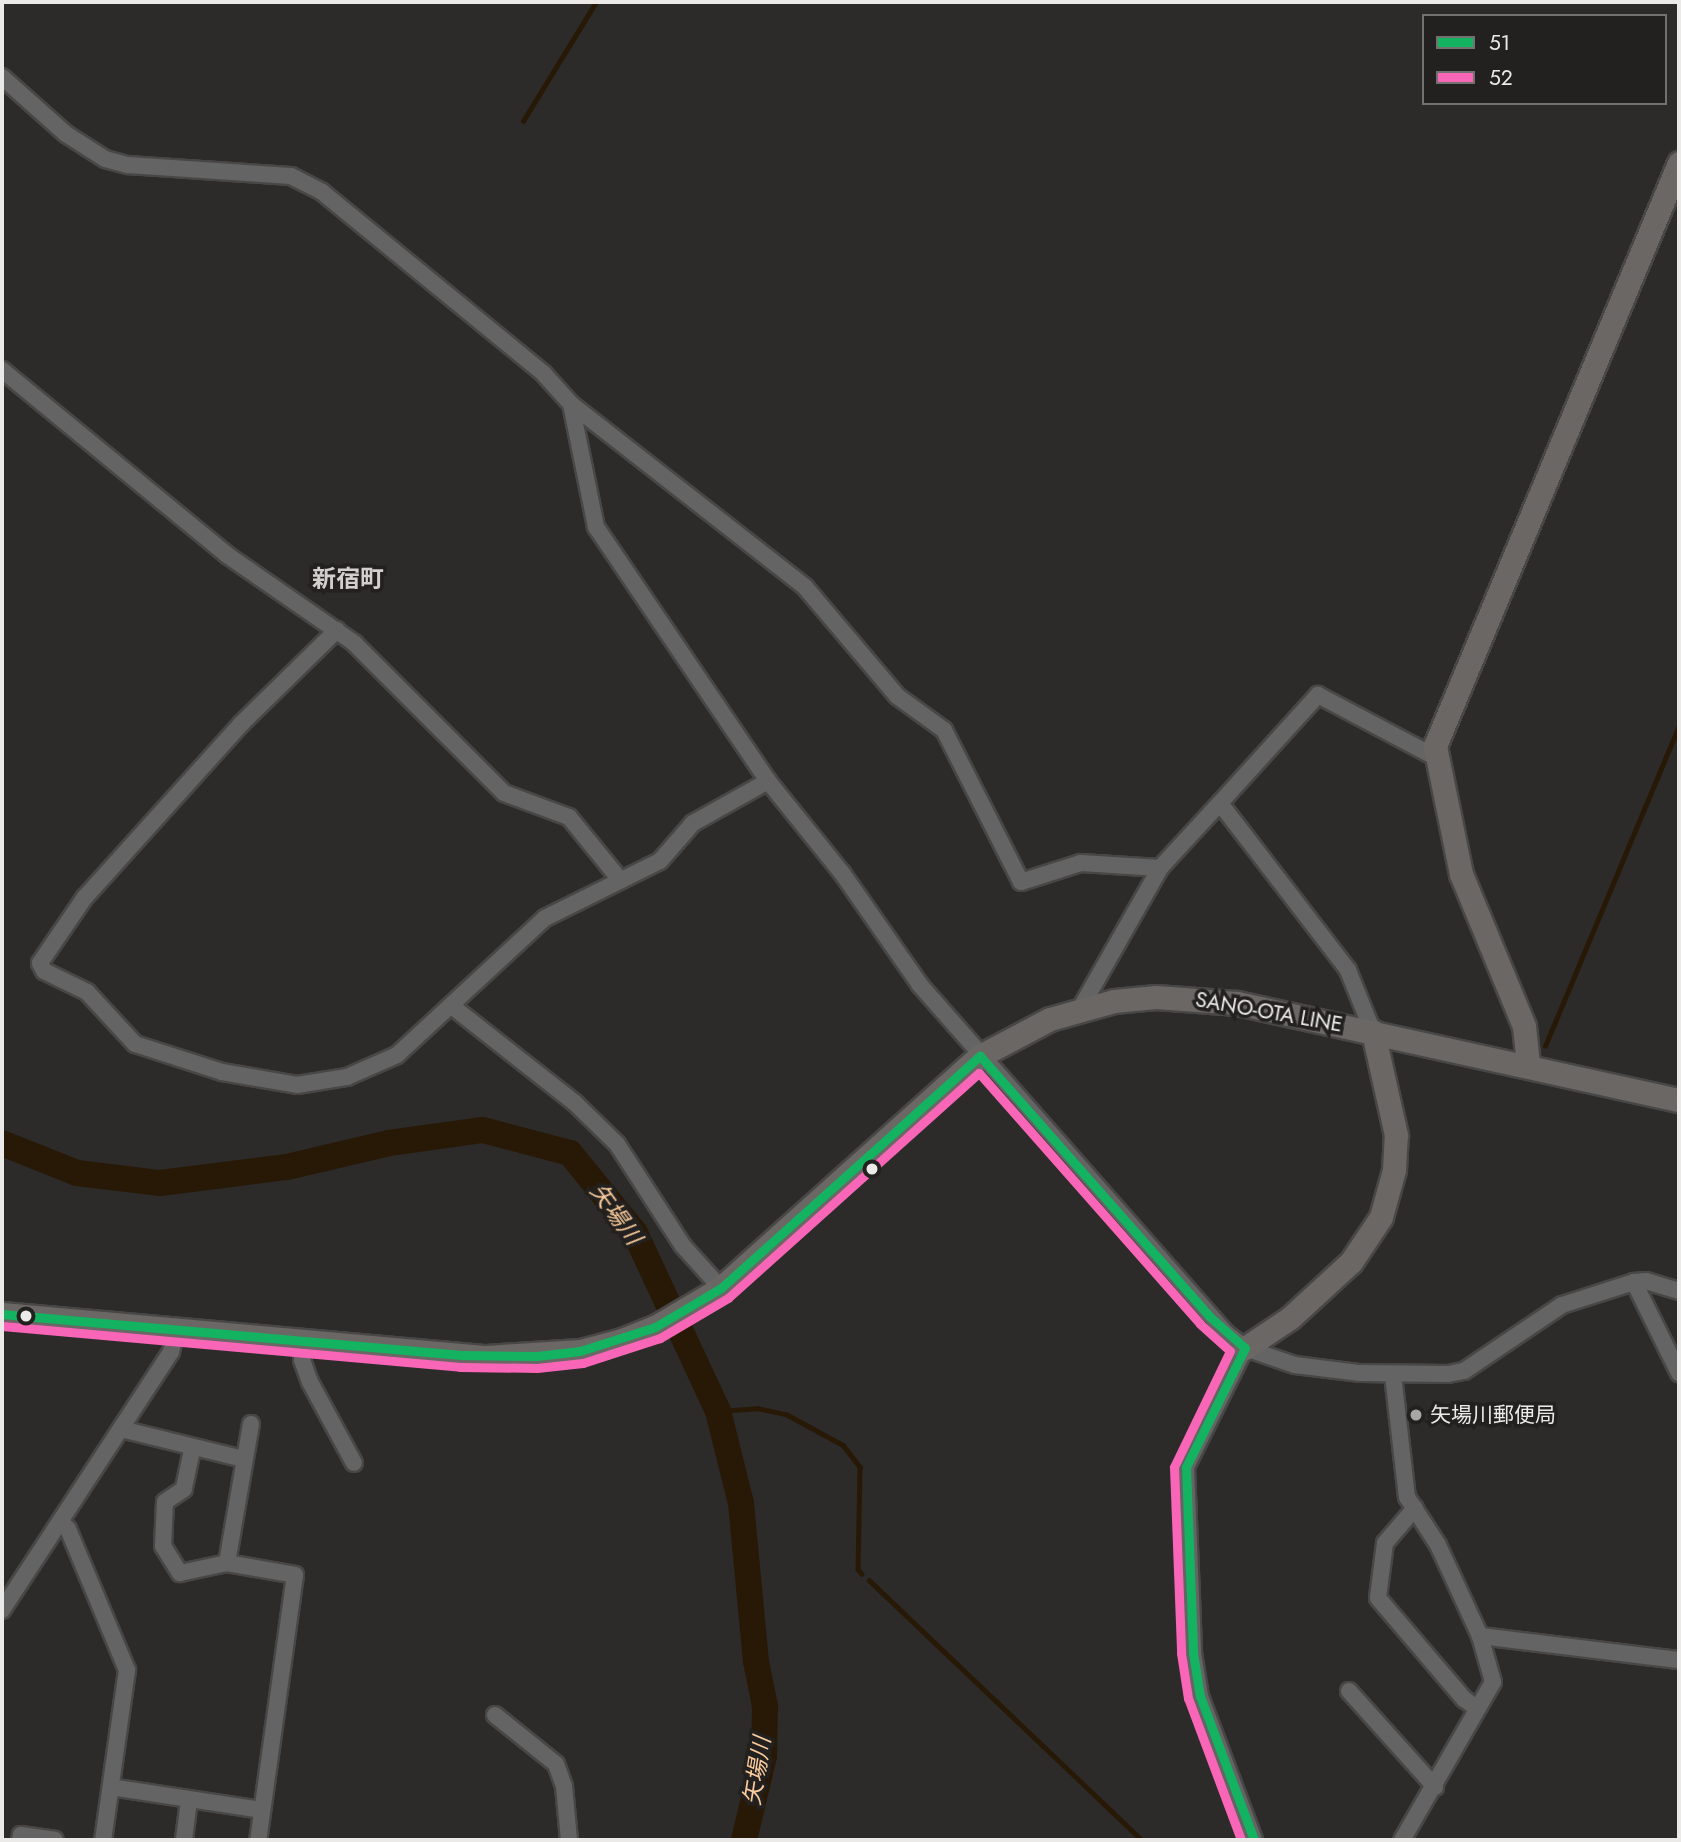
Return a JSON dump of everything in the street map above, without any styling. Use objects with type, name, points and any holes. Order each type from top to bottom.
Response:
[{"type":"main road","points":[[1528,1064],[1524,1026],[1461,874],[1438,759],[1438,731],[1679,163]]},
{"type":"main road","name":"SANO-OTA LINE","points":[[2,1314],[461,1355],[537,1356],[580,1351],[659,1325],[721,1288],[980,1056],[1080,1009],[1156,996],[1207,999],[1373,1032],[1528,1064],[1679,1100]]},
{"type":"main road","points":[[1245,1348],[1290,1318],[1351,1262],[1381,1217],[1394,1170],[1396,1135],[1373,1032]]},
{"type":"street","points":[[2,77],[66,134],[105,159],[128,165],[290,176],[322,192],[544,374],[571,404],[805,587],[897,696],[944,730],[1021,882],[1081,863],[1160,868]]},
{"type":"street","points":[[2,370],[227,555],[337,630],[504,793],[569,817],[621,881]]},
{"type":"street","points":[[571,404],[597,527],[768,780],[842,873],[920,985],[1209,1316],[1245,1348],[1295,1365],[1393,1375],[1464,1371],[1562,1305],[1634,1282],[1646,1281],[1679,1292]]},
{"type":"street","points":[[337,630],[241,724],[85,897],[40,968],[78,985],[120,1032],[144,1048],[222,1072],[297,1085],[347,1077],[397,1055],[453,1007],[545,918],[660,861],[694,823],[768,780]]},
{"type":"street","points":[[1080,1009],[1160,868],[1318,695],[1438,759]]},
{"type":"street","points":[[1220,803],[1348,970],[1373,1032]]},
{"type":"street","points":[[453,1007],[575,1103],[617,1144],[683,1246],[721,1288]]},
{"type":"street","points":[[1634,1282],[1679,1373]]},
{"type":"street","points":[[2,1610],[171,1352],[176,1330]]},
{"type":"street","points":[[304,1339],[302,1360],[306,1371],[323,1413],[354,1463]]},
{"type":"street","points":[[1245,1348],[1186,1467],[1193,1653],[1200,1696],[1254,1840]]},
{"type":"street","points":[[1393,1375],[1407,1497],[1438,1545],[1480,1636],[1493,1682],[1436,1787],[1402,1840]]},
{"type":"street","points":[[226,1563],[251,1424]]},
{"type":"street","points":[[121,1429],[192,1450],[243,1459]]},
{"type":"street","points":[[192,1450],[184,1489],[165,1502],[163,1546],[180,1573],[226,1563],[295,1575],[258,1840]]},
{"type":"street","points":[[1415,1508],[1385,1543],[1378,1598],[1464,1699],[1477,1708]]},
{"type":"street","points":[[61,1522],[68,1529],[127,1671],[103,1840]]},
{"type":"street","points":[[1480,1636],[1679,1660]]},
{"type":"street","points":[[1349,1691],[1436,1787]]},
{"type":"street","points":[[495,1715],[556,1764],[564,1786],[569,1840]]},
{"type":"street","points":[[111,1787],[261,1810]]},
{"type":"street","points":[[184,1840],[189,1800]]},
{"type":"street","points":[[19,1840],[21,1835],[55,1840]]},
{"type":"waterway","points":[[523,121],[596,2]]},
{"type":"waterway","points":[[1545,1046],[1679,726]]},
{"type":"waterway","name":"矢場川","points":[[2,1143],[77,1173],[160,1183],[287,1167],[389,1143],[483,1130],[570,1153],[635,1233],[718,1411],[741,1503],[756,1661],[765,1707],[764,1756],[744,1840]]},
{"type":"waterway","points":[[718,1411],[757,1408],[786,1414],[843,1445],[860,1467],[858,1569],[862,1574]]},
{"type":"waterway","points":[[869,1580],[1142,1840]]},
{"type":"transit line","name":"51","points":[[2,1314],[461,1355],[537,1356],[580,1351],[655,1327],[721,1288],[980,1056],[1209,1316],[1245,1348],[1186,1467],[1193,1653],[1200,1696],[1254,1840]]},
{"type":"transit line","name":"52","points":[[2,1326],[460,1367],[537,1368],[583,1363],[660,1338],[728,1298],[979,1073],[1200,1324],[1230,1351],[1174,1467],[1181,1653],[1188,1698],[1241,1840]]},
{"type":"place","name":"矢場川郵便局","points":[[1416,1415]]},
{"type":"district","name":"新宿町","points":[[348,579]]}]
